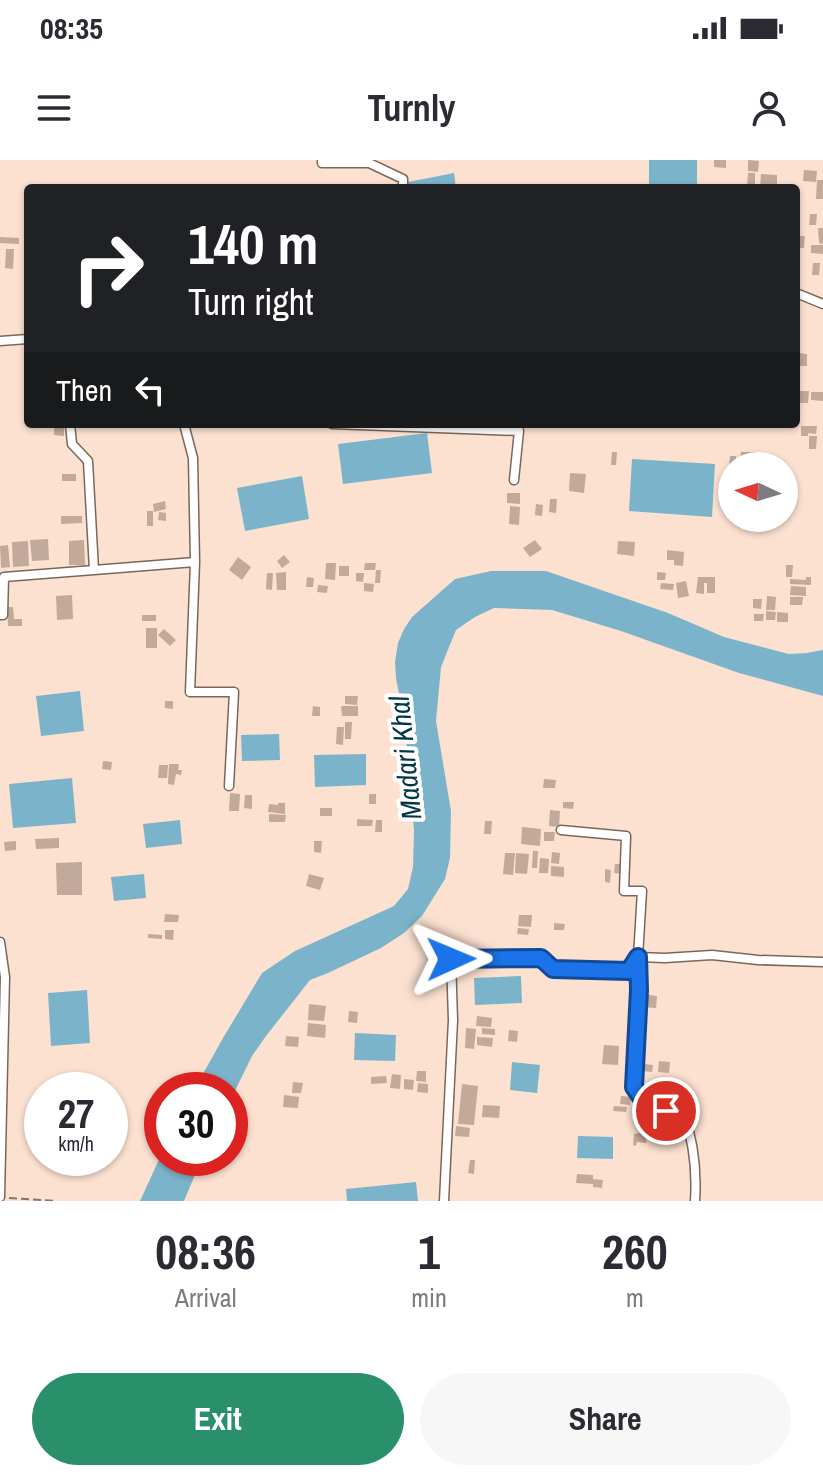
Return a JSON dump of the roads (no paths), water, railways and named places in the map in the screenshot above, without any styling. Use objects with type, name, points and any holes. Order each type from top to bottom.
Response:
[{"type":"street","points":[[322,160],[322,163],[369,163],[403,179],[403,184]]},
{"type":"street","points":[[800,295],[823,304]]},
{"type":"street","points":[[0,341],[24,339]]},
{"type":"street","points":[[70,428],[72,444],[88,461],[94,570]]},
{"type":"street","points":[[185,428],[193,458],[195,562],[190,692],[234,692],[229,786]]},
{"type":"street","points":[[439,428],[519,431],[514,480]]},
{"type":"street","points":[[0,615],[3,615],[4,577],[195,562]]},
{"type":"street","points":[[561,830],[626,836],[624,891],[642,891],[634,1087],[650,1110],[683,1111],[689,1126],[696,1180],[695,1201]]},
{"type":"street","points":[[0,942],[5,977],[0,1197]]},
{"type":"street","points":[[638,957],[712,955],[823,962]]},
{"type":"street","points":[[444,1201],[453,1020],[451,959],[541,958],[553,969],[629,971],[638,957]]},
{"type":"water","points":[[649,160],[697,160],[697,184],[649,184]]},
{"type":"water","points":[[454,173],[455,184],[408,184]]},
{"type":"water","points":[[427,433],[432,473],[343,484],[338,444]]},
{"type":"water","points":[[632,459],[715,464],[712,517],[629,511]]},
{"type":"water","points":[[302,476],[309,519],[245,531],[237,488]]},
{"type":"water","points":[[491,571],[546,571],[668,613],[724,637],[789,654],[823,650],[823,696],[739,673],[552,610],[494,608],[475,617],[456,630],[441,667],[436,721],[451,811],[450,858],[445,879],[422,916],[404,933],[381,948],[310,980],[266,1036],[244,1072],[204,1072],[262,973],[295,951],[394,906],[408,889],[413,867],[414,831],[405,725],[395,662],[398,643],[412,617],[455,579]]},
{"type":"water","points":[[80,691],[84,731],[41,736],[36,696]]},
{"type":"water","points":[[279,734],[280,760],[242,761],[241,735]]},
{"type":"water","points":[[366,754],[366,785],[315,787],[314,755]]},
{"type":"water","points":[[72,778],[76,823],[13,828],[9,784]]},
{"type":"water","points":[[180,820],[182,844],[146,848],[143,824]]},
{"type":"water","points":[[144,874],[146,898],[114,901],[111,877]]},
{"type":"water","points":[[521,976],[522,1003],[475,1005],[474,978]]},
{"type":"water","points":[[87,990],[90,1043],[51,1046],[48,993]]},
{"type":"water","points":[[355,1033],[396,1035],[395,1061],[354,1060]]},
{"type":"water","points":[[512,1062],[540,1065],[537,1093],[510,1090]]},
{"type":"water","points":[[578,1136],[613,1137],[613,1159],[577,1158]]},
{"type":"water","points":[[151,1176],[194,1176],[184,1201],[140,1201]]},
{"type":"water","points":[[416,1182],[418,1201],[347,1201],[346,1189]]},
{"type":"water label","name":"Madari Khal","points":[[405,758]]}]
